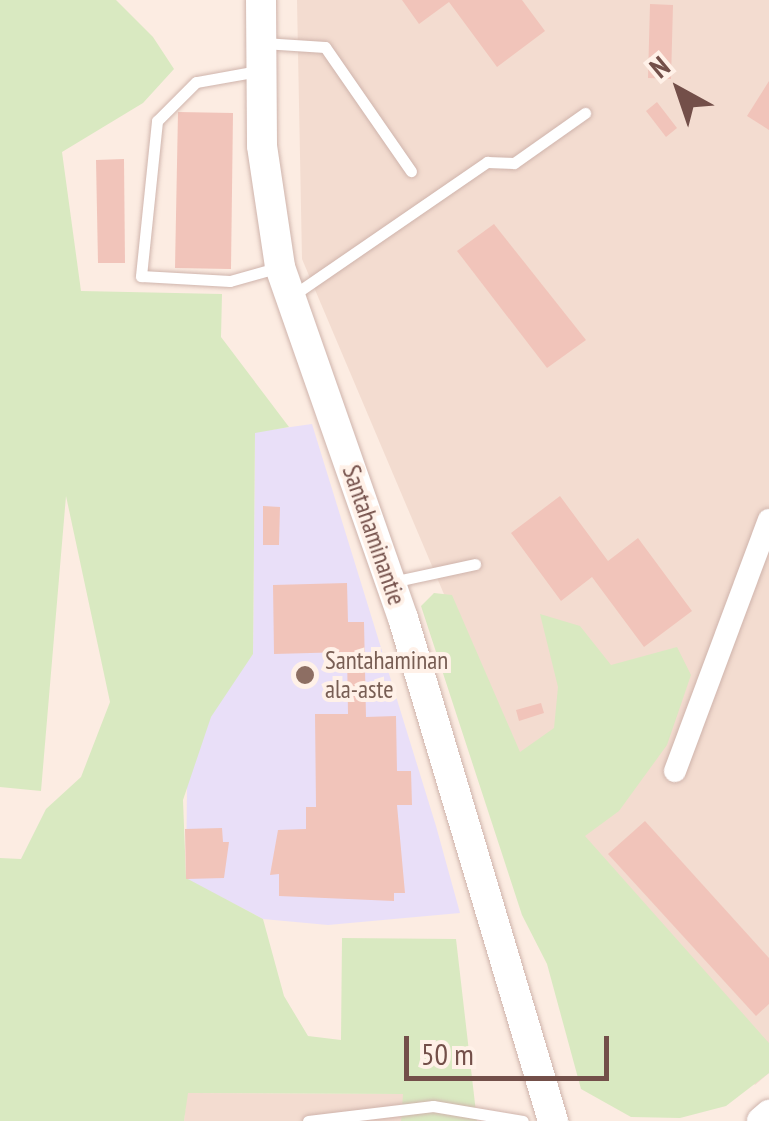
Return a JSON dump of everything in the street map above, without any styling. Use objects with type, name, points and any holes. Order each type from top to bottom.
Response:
[{"type":"main road","name":"Santahaminantie","points":[[261,0],[260,57],[280,267],[390,583],[554,1121]]},
{"type":"street","points":[[675,770],[769,520]]},
{"type":"street","points":[[761,1121],[769,1114]]},
{"type":"lane","points":[[280,267],[230,281],[142,276],[157,121],[196,82],[260,57],[325,47],[411,171]]},
{"type":"lane","points":[[289,298],[332,276],[487,162],[514,163],[585,113]]},
{"type":"lane","points":[[390,583],[475,564]]},
{"type":"lane","points":[[308,1121],[378,1116],[432,1106],[524,1121]]},
{"type":"shaded area","points":[[297,0],[769,0],[769,1073],[755,1085],[557,861],[302,259]]},
{"type":"shaded area","name":"Santahaminan ala-aste","points":[[312,424],[460,913],[328,925],[263,919],[186,879],[188,697],[253,654],[255,432]]},
{"type":"shaded area","points":[[187,1093],[404,1094],[401,1121],[184,1121]]},
{"type":"green space","points":[[0,0],[116,0],[153,37],[174,69],[143,103],[62,152],[81,291],[222,294],[221,337],[289,427],[255,433],[253,654],[211,717],[183,800],[186,878],[263,919],[284,996],[308,1036],[341,1040],[342,938],[456,939],[477,1121],[401,1121],[403,1094],[188,1093],[184,1121],[0,1121],[0,858],[21,859],[46,809],[81,777],[110,702],[66,496],[41,791],[0,787]]},
{"type":"green space","points":[[434,593],[452,595],[520,752],[554,728],[558,687],[540,614],[580,626],[611,665],[677,647],[691,675],[667,745],[619,811],[585,836],[769,1043],[769,1073],[726,1106],[680,1118],[631,1117],[581,1089],[547,964],[522,915],[421,606]]},
{"type":"building","points":[[402,0],[522,0],[545,31],[497,67],[449,2],[419,24]]},
{"type":"building","points":[[650,4],[673,5],[671,79],[648,78]]},
{"type":"building","points":[[769,81],[769,130],[747,116]]},
{"type":"building","points":[[657,102],[677,128],[666,137],[646,111]]},
{"type":"building","points":[[178,112],[233,113],[231,269],[175,268]]},
{"type":"building","points":[[124,159],[125,263],[98,263],[96,160]]},
{"type":"building","points":[[494,224],[586,340],[547,368],[457,251]]},
{"type":"building","points":[[560,496],[608,561],[638,538],[692,611],[644,647],[592,577],[561,601],[511,533]]},
{"type":"building","points":[[263,506],[280,507],[279,545],[263,545]]},
{"type":"building","points":[[347,583],[348,622],[364,622],[366,717],[396,716],[397,771],[411,771],[412,805],[397,805],[405,893],[394,893],[394,901],[279,896],[279,874],[270,875],[278,830],[306,829],[306,807],[316,807],[315,714],[348,714],[347,652],[274,654],[273,585]]},
{"type":"building","points":[[541,703],[544,713],[519,721],[516,710]]},
{"type":"building","points":[[645,821],[769,958],[769,1004],[756,1016],[608,854]]},
{"type":"building","points":[[222,828],[223,842],[229,842],[224,878],[186,879],[185,829]]},
{"type":"place","name":"Santahaminan ala-aste","points":[[305,675]]}]
